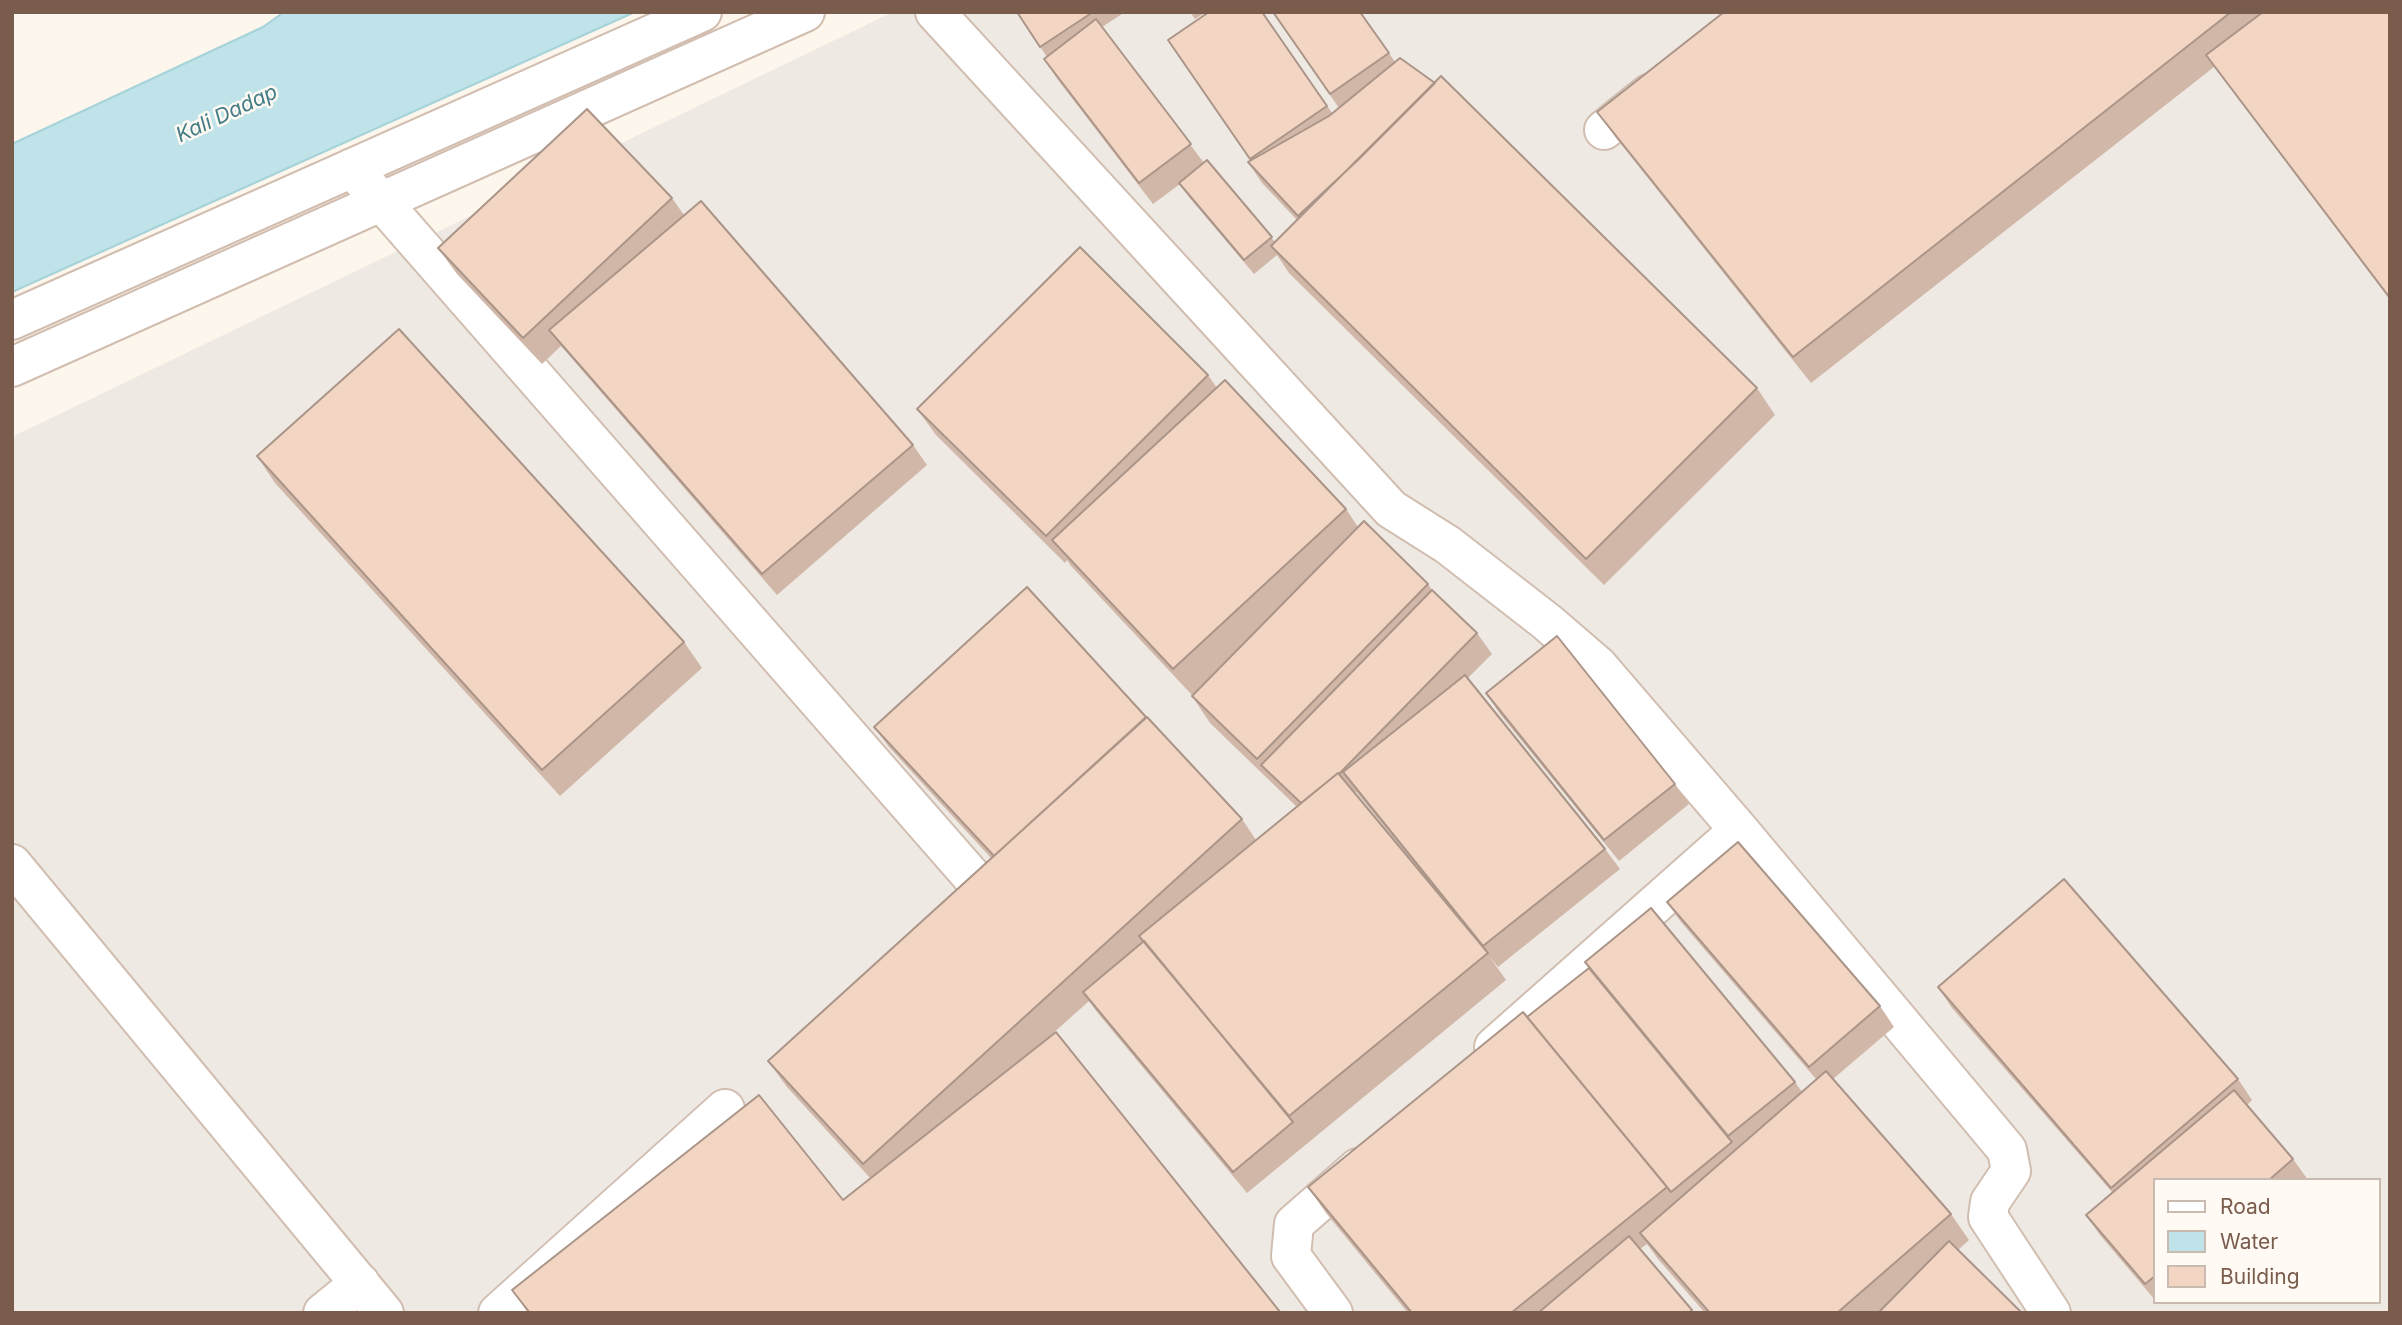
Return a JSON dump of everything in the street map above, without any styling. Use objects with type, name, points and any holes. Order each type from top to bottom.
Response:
[{"type":"lane","points":[[12,320],[702,12]]},
{"type":"lane","points":[[12,367],[805,12]]},
{"type":"lane","points":[[934,12],[1391,509],[1448,545],[1598,666],[1739,830],[2007,1150],[2011,1171],[1990,1202],[1988,1217],[2052,1313]]},
{"type":"lane","points":[[1604,130],[1678,71]]},
{"type":"lane","points":[[352,168],[987,894]]},
{"type":"lane","points":[[1470,1068],[1739,830]]},
{"type":"lane","points":[[12,864],[384,1313]]},
{"type":"lane","points":[[498,1313],[725,1109]]},
{"type":"lane","points":[[1333,1313],[1291,1256],[1294,1224],[1387,1141]]},
{"type":"lane","points":[[323,1313],[359,1283]]},
{"type":"shaded area","points":[[893,12],[2390,12],[2390,1313],[12,1313],[12,437]]},
{"type":"water","name":"Kali Dadap","points":[[284,12],[635,12],[12,292],[12,144],[263,27]]},
{"type":"building","points":[[1017,12],[1093,12],[1040,47]]},
{"type":"building","points":[[1209,12],[1262,12],[1327,106],[1250,159],[1168,40]]},
{"type":"building","points":[[1273,12],[1360,12],[1389,53],[1330,94]]},
{"type":"building","points":[[1724,12],[2231,12],[1793,357],[1597,112]]},
{"type":"building","points":[[2263,12],[2390,12],[2390,298],[2206,55]]},
{"type":"building","points":[[1096,19],[1191,144],[1139,183],[1044,59]]},
{"type":"building","points":[[1400,58],[1435,83],[1298,216],[1248,162],[1329,116]]},
{"type":"building","points":[[1441,76],[1757,388],[1586,559],[1271,246]]},
{"type":"building","points":[[587,109],[672,198],[523,338],[438,248]]},
{"type":"building","points":[[1207,160],[1272,237],[1244,260],[1179,183]]},
{"type":"building","points":[[701,201],[913,445],[762,574],[549,330]]},
{"type":"building","points":[[1080,247],[1208,375],[1046,536],[917,409]]},
{"type":"building","points":[[399,329],[684,642],[542,770],[257,456]]},
{"type":"building","points":[[1225,380],[1346,509],[1173,669],[1052,540]]},
{"type":"building","points":[[1364,521],[1428,584],[1257,759],[1192,696]]},
{"type":"building","points":[[1027,587],[1146,717],[994,856],[874,727]]},
{"type":"building","points":[[1432,590],[1477,633],[1339,774],[1301,803],[1261,765]]},
{"type":"building","points":[[1557,636],[1675,784],[1604,840],[1486,693]]},
{"type":"building","points":[[1465,675],[1605,849],[1483,946],[1343,772]]},
{"type":"building","points":[[1147,717],[1242,819],[863,1164],[768,1061]]},
{"type":"building","points":[[1338,773],[1488,953],[1289,1116],[1139,936]]},
{"type":"building","points":[[1738,842],[1880,1006],[1809,1067],[1667,902]]},
{"type":"building","points":[[2064,879],[2238,1079],[2111,1188],[1938,987]]},
{"type":"building","points":[[1651,908],[1795,1082],[1728,1136],[1585,962]]},
{"type":"building","points":[[1144,941],[1293,1122],[1233,1172],[1083,992]]},
{"type":"building","points":[[1589,968],[1732,1142],[1671,1192],[1527,1017]]},
{"type":"building","points":[[1523,1012],[1667,1187],[1511,1313],[1412,1313],[1308,1187]]},
{"type":"building","points":[[1056,1032],[1281,1313],[530,1313],[512,1290],[759,1095],[843,1200]]},
{"type":"building","points":[[1826,1071],[1951,1214],[1837,1313],[1710,1313],[1640,1233]]},
{"type":"building","points":[[2234,1090],[2293,1159],[2271,1178],[2154,1178],[2154,1277],[2145,1284],[2086,1215]]},
{"type":"building","points":[[1629,1236],[1692,1310],[1689,1313],[1538,1313]]},
{"type":"building","points":[[1949,1241],[2022,1313],[1878,1313]]}]
